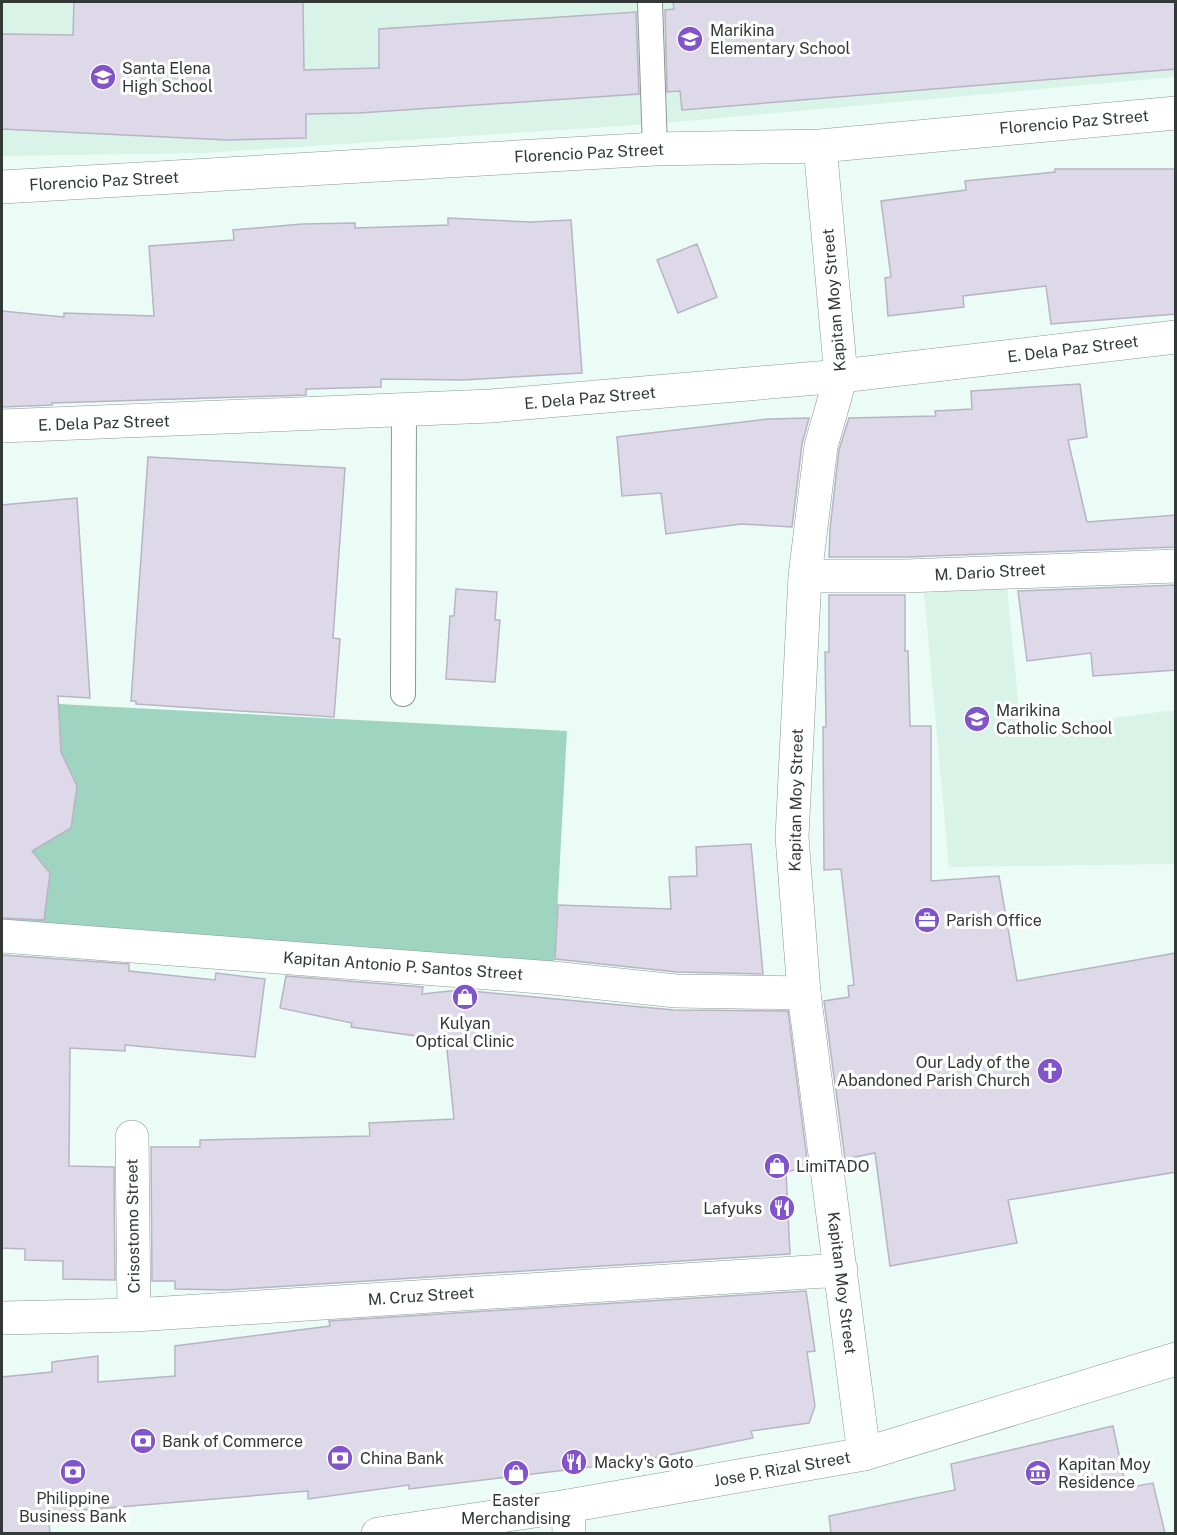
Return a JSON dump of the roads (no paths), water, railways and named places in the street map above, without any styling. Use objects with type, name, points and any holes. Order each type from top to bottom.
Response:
[{"type":"street","name":"Florencio Paz Street","points":[[2,187],[655,149],[820,146],[1176,113]]},
{"type":"street","name":"Kapitan Moy Street","points":[[820,146],[841,376],[821,446],[805,576],[792,837],[804,993],[864,1454]]},
{"type":"street","name":"E. Dela Paz Street","points":[[2,426],[404,411],[502,405],[841,376],[1176,337]]},
{"type":"street","name":"M. Dario Street","points":[[805,576],[906,576],[1176,566]]},
{"type":"street","name":"Kapitan Antonio P. Santos Street","points":[[2,936],[553,978],[676,991],[804,993]]},
{"type":"street","name":"Crisostomo Street","points":[[132,1137],[134,1315]]},
{"type":"street","name":"M. Cruz Street","points":[[2,1318],[134,1315],[841,1270]]},
{"type":"street","name":"Jose P. Rizal Street","points":[[378,1533],[568,1520],[864,1454],[1176,1359]]},
{"type":"lane","points":[[650,2],[655,149]]},
{"type":"lane","points":[[403,694],[404,411]]},
{"type":"place","name":"Marikina Elementary School","points":[[690,39]]},
{"type":"place","name":"Santa Elena High School","points":[[103,77]]},
{"type":"place","name":"Marikina Catholic School","points":[[977,719]]},
{"type":"place","name":"Parish Office","points":[[927,920]]},
{"type":"place","name":"Kulyan Optical Clinic","points":[[465,997]]},
{"type":"place","name":"Our Lady of the Abandoned Parish Church","points":[[1050,1071]]},
{"type":"place","name":"LimiTADO","points":[[777,1166]]},
{"type":"place","name":"Lafyuks","points":[[782,1208]]},
{"type":"place","name":"Bank of Commerce","points":[[143,1441]]},
{"type":"place","name":"China Bank","points":[[340,1458]]},
{"type":"place","name":"Macky's Goto","points":[[574,1462]]},
{"type":"place","name":"Philippine Business Bank","points":[[73,1472]]},
{"type":"place","name":"Easter Merchandising","points":[[516,1473]]},
{"type":"place","name":"Kapitan Moy Residence","points":[[1038,1473]]}]
